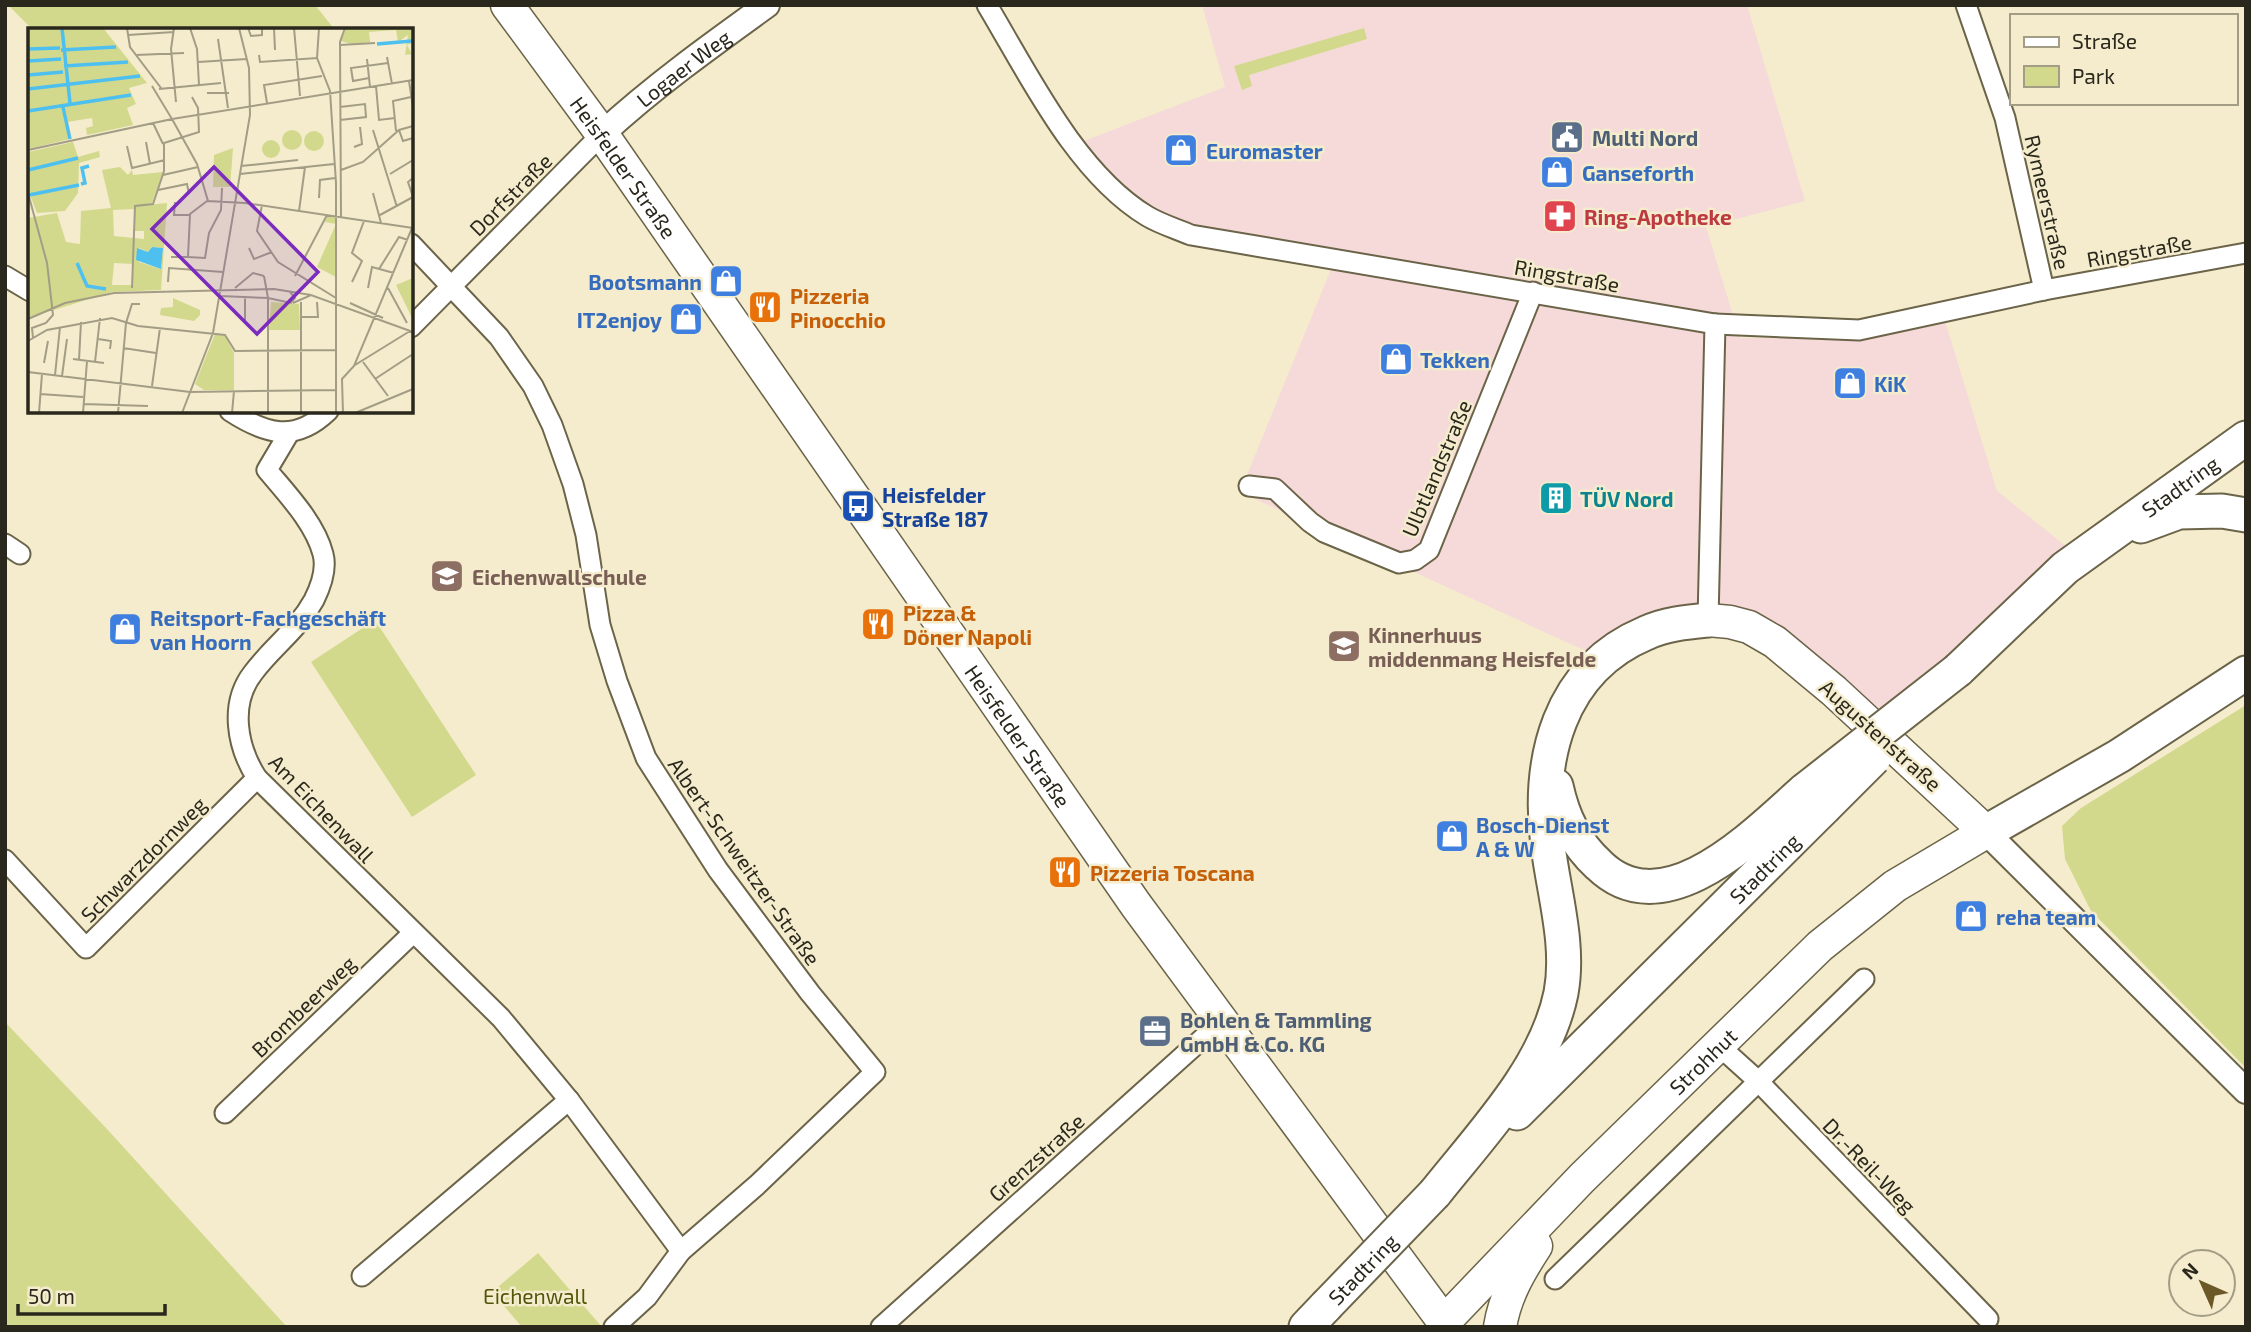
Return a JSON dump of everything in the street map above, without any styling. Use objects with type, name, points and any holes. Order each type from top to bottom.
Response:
[{"type":"highway","name":"Stadtring","points":[[1316,1316],[1814,799],[1958,670],[2065,568],[2246,438]]},
{"type":"highway","points":[[2065,568],[2134,528],[2179,512],[2221,510],[2246,515]]},
{"type":"highway","points":[[1435,1193],[1516,1090],[1547,1038],[1561,993],[1563,959],[1547,845],[1545,796],[1552,742],[1567,701],[1588,675],[1613,652],[1644,633],[1667,626],[1708,620]]},
{"type":"highway","points":[[1986,832],[2119,756],[2246,673]]},
{"type":"highway","points":[[1552,742],[1561,810],[1573,835],[1587,854],[1607,873],[1627,883],[1645,887],[1689,878],[1723,859],[1755,835],[1814,799]]},
{"type":"main road","name":"Heisfelder Straße","points":[[507,5],[602,134],[1136,905],[1444,1322]]},
{"type":"main road","name":"Augustenstraße","points":[[1708,620],[1749,627],[1775,642],[1834,691],[1986,832]]},
{"type":"main road","name":"Strohhut","points":[[1444,1322],[1582,1178],[1820,946],[1895,886],[1986,832]]},
{"type":"main road","points":[[1500,1327],[1504,1304],[1518,1272],[1582,1178]]},
{"type":"street","name":"Logaer Weg","points":[[602,134],[626,111],[767,5]]},
{"type":"street","name":"Ringstraße","points":[[987,5],[1076,151],[1115,193],[1149,217],[1191,234],[1715,324],[1859,330],[2044,290],[2246,253]]},
{"type":"street","name":"Rymeerstraße","points":[[1966,5],[2005,118],[2044,290]]},
{"type":"street","name":"Dorfstraße","points":[[413,325],[602,134]]},
{"type":"street","points":[[413,246],[451,285]]},
{"type":"street","points":[[5,276],[28,290]]},
{"type":"street","name":"Albert-Schweitzer-Straße","points":[[451,285],[499,337],[533,386],[552,425],[573,484],[586,535],[600,625],[617,681],[646,758],[718,870],[810,993],[875,1072],[757,1185],[681,1251]]},
{"type":"street","name":"Ulbtlandstraße","points":[[1249,486],[1275,489],[1310,523],[1324,532],[1399,563],[1415,560],[1429,550],[1533,292]]},
{"type":"street","points":[[1708,620],[1715,324]]},
{"type":"street","points":[[234,413],[264,429],[289,433],[317,422],[326,413]]},
{"type":"street","name":"Am Eichenwall","points":[[289,433],[267,470],[318,539],[324,556],[322,585],[303,620],[252,674],[242,694],[238,717],[240,741],[247,762],[257,778],[501,1017],[569,1100],[681,1251]]},
{"type":"street","name":"Schwarzdornweg","points":[[5,860],[86,948],[257,778]]},
{"type":"street","name":"Augustenstraße","points":[[1986,832],[2246,1091]]},
{"type":"street","name":"Brombeerweg","points":[[225,1112],[413,933]]},
{"type":"street","points":[[1555,1279],[1864,979]]},
{"type":"street","name":"Grenzstraße","points":[[881,1327],[1221,1022]]},
{"type":"street","name":"Dr.-Reil-Weg","points":[[1717,1044],[1757,1080],[1988,1319]]},
{"type":"street","points":[[362,1276],[569,1100]]},
{"type":"street","points":[[614,1327],[647,1297],[681,1251]]},
{"type":"shaded area","points":[[1202,5],[1747,5],[1805,201],[1706,227],[1740,338],[1862,338],[1945,321],[1997,491],[2077,555],[1875,728],[1731,622],[1603,659],[1240,492],[1336,257],[1203,228],[1158,214],[1121,188],[1081,142],[1225,87]]},
{"type":"green space","points":[[8,5],[315,5],[333,28],[31,28]]},
{"type":"green space","points":[[1364,28],[1367,39],[1249,75],[1252,86],[1242,90],[1234,66]]},
{"type":"green space","points":[[375,620],[476,775],[412,817],[311,662]]},
{"type":"green space","points":[[2246,705],[2246,1068],[2091,911],[2065,859],[2062,826],[2081,808]]},
{"type":"green space","points":[[5,1022],[107,1129],[287,1327],[5,1327]]},
{"type":"green space","name":"Eichenwall","points":[[538,1253],[602,1327],[522,1327],[492,1292]]},
{"type":"place","name":"Multi Nord","points":[[1567,137]]},
{"type":"place","name":"Euromaster","points":[[1181,150]]},
{"type":"place","name":"Ganseforth","points":[[1557,172]]},
{"type":"place","name":"Ring-Apotheke","points":[[1560,216]]},
{"type":"place","name":"Bootsmann","points":[[726,281]]},
{"type":"place","name":"Pizzeria Pinocchio","points":[[765,307]]},
{"type":"place","name":"IT2enjoy","points":[[686,319]]},
{"type":"place","name":"Tekken","points":[[1396,359]]},
{"type":"place","name":"KiK","points":[[1850,383]]},
{"type":"place","name":"TÜV Nord","points":[[1556,498]]},
{"type":"place","name":"Heisfelder Straße 187","points":[[858,506]]},
{"type":"place","name":"Eichenwallschule","points":[[447,576]]},
{"type":"place","name":"Pizza & Döner Napoli","points":[[878,624]]},
{"type":"place","name":"Reitsport-Fachgeschäft van Hoorn","points":[[125,629]]},
{"type":"place","name":"Kinnerhuus middenmang Heisfelde","points":[[1344,646]]},
{"type":"place","name":"Bosch-Dienst A & W","points":[[1452,836]]},
{"type":"place","name":"Pizzeria Toscana","points":[[1065,872]]},
{"type":"place","name":"reha team","points":[[1971,916]]},
{"type":"place","name":"Bohlen & Tammling GmbH & Co. KG","points":[[1155,1031]]}]
